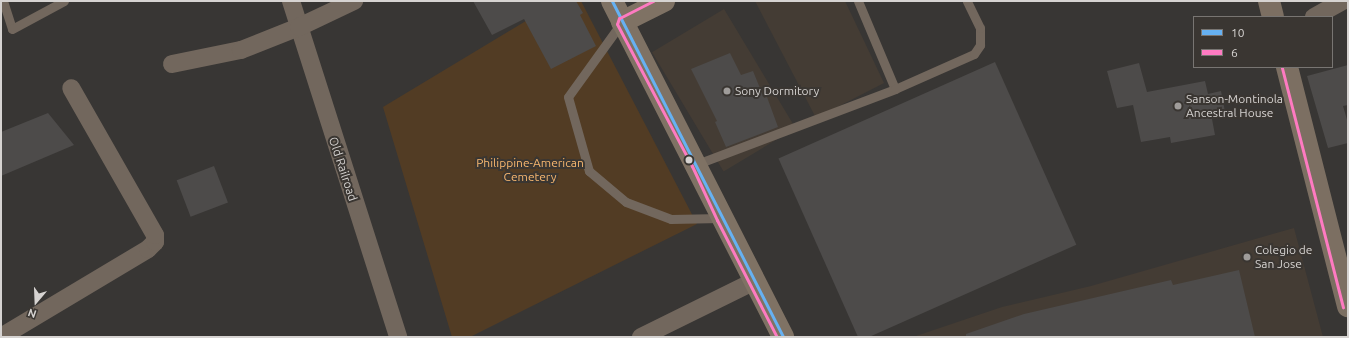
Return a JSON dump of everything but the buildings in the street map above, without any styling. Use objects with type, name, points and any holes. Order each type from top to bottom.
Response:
[{"type":"main road","points":[[612,1],[697,164],[721,218],[783,337]]},
{"type":"main road","points":[[622,22],[664,1]]},
{"type":"main road","points":[[1269,1],[1273,16]]},
{"type":"main road","points":[[1287,68],[1344,269],[1348,306]]},
{"type":"street","name":"Old Railroad","points":[[291,1],[398,337]]},
{"type":"street","points":[[172,64],[241,50],[299,27],[354,1]]},
{"type":"street","points":[[1316,16],[1343,1]]},
{"type":"street","points":[[1,337],[148,249],[155,242],[155,235],[71,88]]},
{"type":"street","points":[[641,337],[755,281]]},
{"type":"lane","points":[[3,1],[12,29],[64,1]]},
{"type":"lane","points":[[858,1],[896,89]]},
{"type":"lane","points":[[697,164],[896,89],[974,54],[980,45],[980,28],[967,1]]},
{"type":"lane","points":[[622,22],[568,97],[589,171],[626,202],[671,219],[721,218]]},
{"type":"shaded area","points":[[755,1],[845,1],[884,83],[816,118]]},
{"type":"shaded area","points":[[724,9],[796,128],[724,171],[652,52]]},
{"type":"shaded area","name":"Colegio de San Jose","points":[[1294,228],[1323,337],[913,337],[1002,307],[1091,286]]},
{"type":"green space","name":"Philippine-American Cemetery","points":[[559,1],[581,1],[697,224],[470,337],[452,337],[383,107]]},
{"type":"transit line","name":"10","points":[[612,1],[783,337]]},
{"type":"transit line","name":"6","points":[[653,1],[619,18],[617,24],[692,166],[717,220],[777,337]]},
{"type":"transit line","name":"6","points":[[1282,68],[1343,307]]},
{"type":"place","name":"Sony Dormitory","points":[[727,91]]},
{"type":"place","name":"Sanson-Montinola Ancestral House","points":[[1178,106]]},
{"type":"place","name":"Colegio de San Jose","points":[[1247,257]]}]
